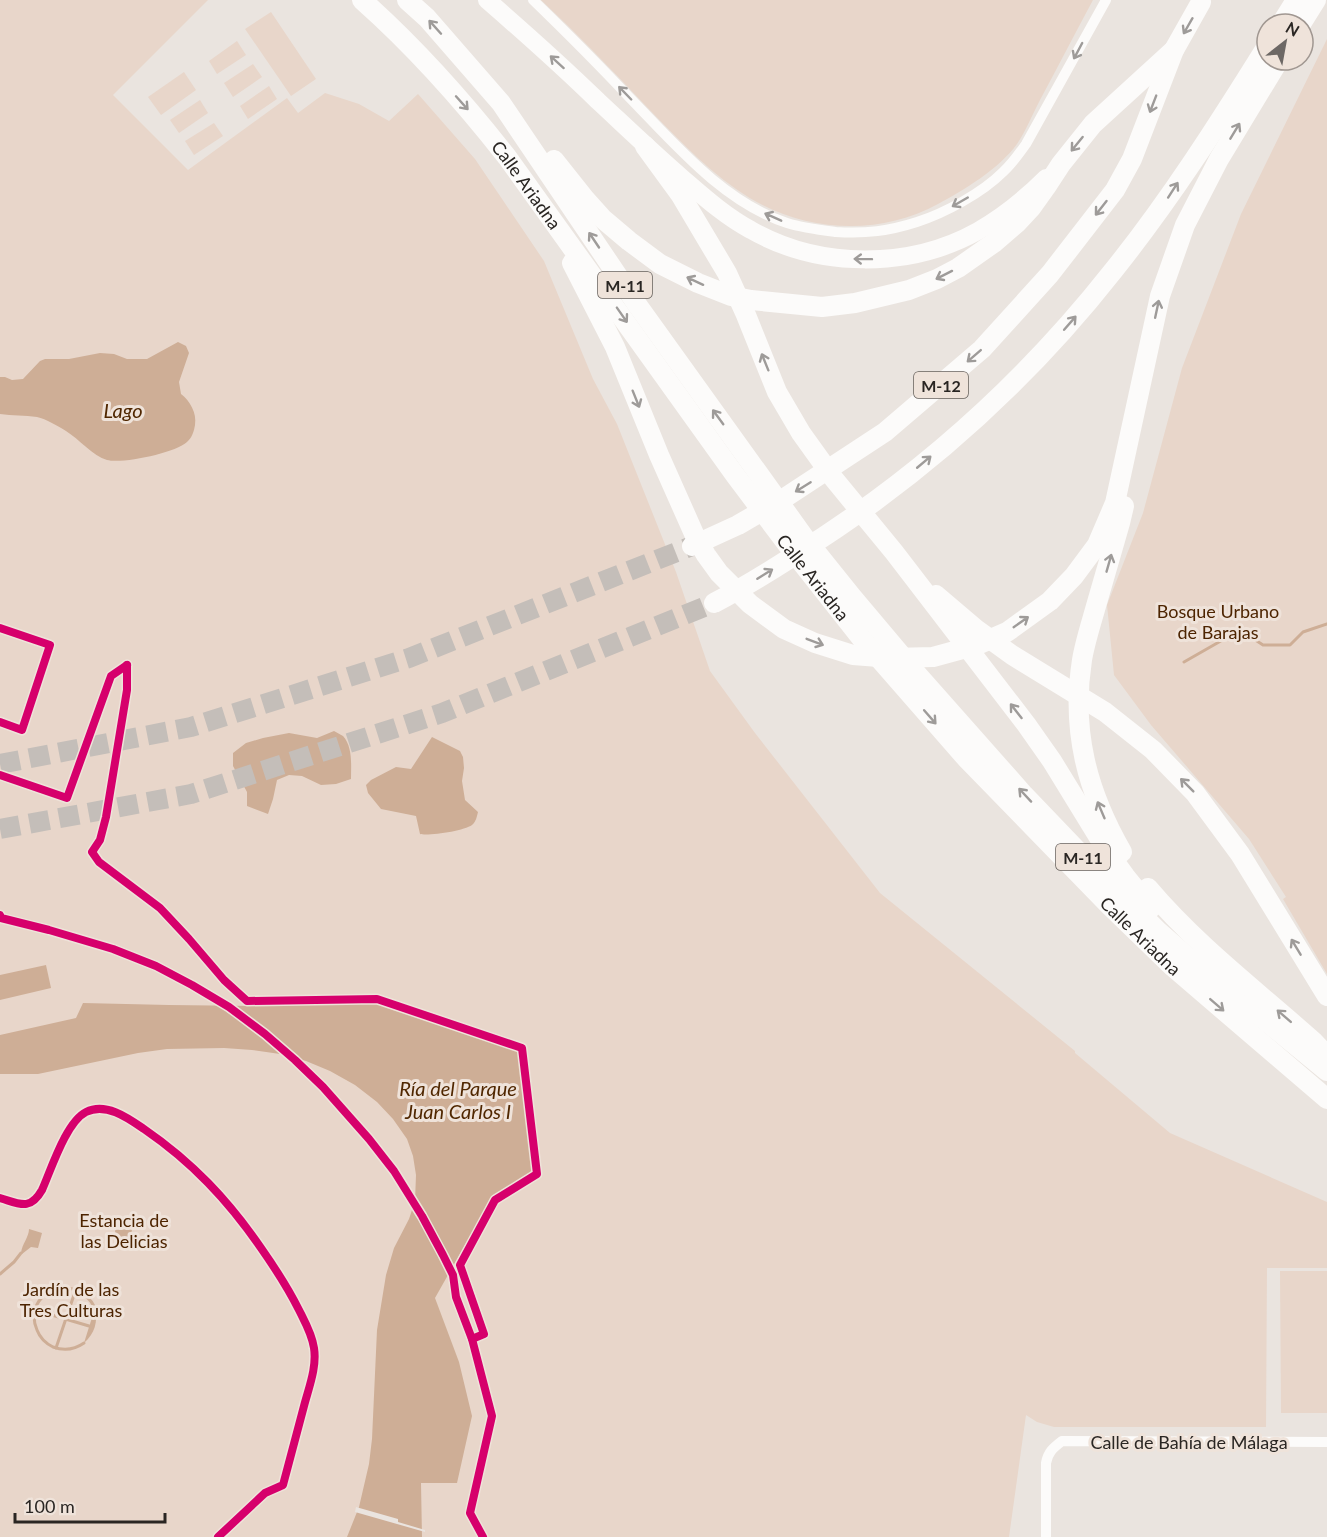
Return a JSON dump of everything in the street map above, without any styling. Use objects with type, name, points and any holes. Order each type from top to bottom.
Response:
[{"type":"highway","name":"Calle Ariadna","points":[[362,0],[423,59],[477,119],[743,470],[804,537],[844,602],[862,639],[966,758],[1108,904],[1173,967],[1327,1100]]},
{"type":"highway","name":"Calle Ariadna","points":[[407,0],[427,18],[501,103],[636,303],[743,470]]},
{"type":"highway","points":[[487,0],[558,62],[645,146],[728,217],[753,232],[787,247],[824,256],[859,260],[915,254],[945,246],[976,232],[1016,205],[1061,164]]},
{"type":"highway","name":"M-12","points":[[692,546],[738,525],[786,497],[885,432],[982,349],[1050,274],[1115,190],[1132,159],[1174,50],[1201,2]]},
{"type":"highway","points":[[501,103],[528,128],[603,219],[660,264],[730,296],[822,307],[855,303],[909,290],[958,268],[995,242],[1017,223],[1093,124],[1174,50]]},
{"type":"highway","name":"M-12","points":[[714,603],[842,526],[893,488],[986,411],[1068,325],[1113,272],[1159,211],[1255,64]]},
{"type":"highway","points":[[539,199],[615,348],[694,536],[719,573],[764,615],[784,629],[815,644],[853,655],[892,658],[933,657],[977,645],[1006,632],[1050,601],[1074,576],[1097,545],[1115,503],[1160,296],[1185,225],[1219,159],[1272,72]]},
{"type":"highway","points":[[645,146],[680,194],[727,273],[777,392],[801,433],[1052,761],[1086,819],[1125,876],[1159,916],[1266,1021]]},
{"type":"highway","points":[[1145,367],[1134,454],[1120,523],[1082,659],[1078,706],[1083,752],[1090,782],[1099,808],[1119,847],[1139,878],[1161,904],[1191,934],[1327,1056]]},
{"type":"highway","points":[[894,552],[936,594],[976,629],[1012,655],[1105,712],[1153,750],[1195,794],[1240,854],[1327,996]]},
{"type":"highway","name":"Calle Ariadna","points":[[844,602],[889,640],[1024,795],[1100,874],[1175,945],[1327,1071]]},
{"type":"street","points":[[533,0],[675,145],[723,188],[749,206],[786,223],[814,230],[859,234],[902,227],[936,216],[974,194],[1001,174],[1026,144],[1106,0]]},
{"type":"street","name":"Calle de Bahía de Málaga","points":[[1046,1537],[1046,1462],[1048,1454],[1062,1442],[1327,1442]]},
{"type":"green space","points":[[0,0],[208,0],[113,95],[188,170],[287,98],[298,113],[325,93],[359,104],[389,121],[418,94],[475,159],[544,261],[593,379],[617,424],[676,572],[710,671],[755,733],[880,893],[1075,1051],[1170,1133],[1327,1202],[1327,1268],[1267,1268],[1266,1427],[1054,1427],[1037,1422],[1026,1415],[1009,1537],[0,1537]]},
{"type":"green space","points":[[541,0],[1093,0],[1023,134],[1001,162],[970,185],[938,204],[913,215],[862,226],[835,225],[783,214],[736,189],[711,170],[665,126]]},
{"type":"green space","points":[[271,12],[316,79],[291,96],[245,29]]},
{"type":"green space","name":"Bosque Urbano de Barajas","points":[[1327,39],[1327,974],[1283,899],[1286,897],[1249,839],[1151,725],[1114,675],[1107,605],[1143,513],[1182,368],[1241,214],[1311,72],[1315,72],[1315,63]]},
{"type":"green space","points":[[237,41],[246,55],[217,74],[209,61]]},
{"type":"green space","points":[[253,64],[262,77],[233,97],[224,83]]},
{"type":"green space","points":[[184,72],[196,90],[161,115],[148,97]]},
{"type":"green space","points":[[269,86],[277,99],[248,119],[240,106]]},
{"type":"green space","points":[[200,100],[208,113],[179,133],[170,120]]},
{"type":"green space","points":[[214,123],[223,136],[194,155],[185,141]]},
{"type":"green space","points":[[1280,1271],[1327,1271],[1327,1413],[1281,1413]]},
{"type":"water","name":"Lago","points":[[178,342],[186,346],[189,353],[179,382],[181,394],[192,408],[195,421],[189,440],[172,450],[136,459],[107,460],[66,431],[44,419],[0,414],[0,377],[12,380],[23,379],[40,361],[45,359],[69,359],[100,353],[114,354],[127,359],[147,359]]},
{"type":"water","points":[[334,731],[346,740],[351,757],[351,779],[336,784],[321,785],[302,776],[289,775],[277,780],[268,814],[247,806],[247,792],[233,766],[233,753],[246,743],[263,738],[289,733],[317,738]]},
{"type":"water","points":[[432,737],[460,751],[463,757],[462,781],[465,800],[478,812],[472,825],[468,827],[420,834],[416,816],[381,809],[368,793],[366,785],[396,767],[411,769]]},
{"type":"water","points":[[46,965],[51,988],[0,1000],[0,975]]},
{"type":"water","name":"Ría del Parque Juan Carlos I","points":[[378,1002],[518,1050],[534,1171],[492,1197],[435,1298],[459,1362],[472,1416],[457,1483],[421,1483],[422,1537],[347,1537],[359,1507],[369,1464],[377,1330],[386,1275],[394,1248],[409,1219],[415,1201],[416,1175],[413,1156],[407,1139],[393,1119],[377,1102],[355,1085],[330,1071],[280,1054],[252,1050],[167,1049],[38,1074],[0,1074],[0,1035],[76,1018],[83,1003],[257,1006]]},
{"type":"water","points":[[122,1223],[129,1224],[132,1230],[130,1237],[125,1240],[118,1238],[115,1232],[116,1226]]},
{"type":"water","points":[[29,1229],[42,1233],[38,1248],[31,1247],[22,1254],[21,1253]]},
{"type":"water","points":[[95,1308],[95,1327],[84,1343]]},
{"type":"pier","points":[[214,1003],[231,1004],[306,1064],[289,1060],[250,1028]]},
{"type":"pier","points":[[412,1193],[455,1269],[449,1277],[410,1205]]},
{"type":"pier","points":[[356,1507],[398,1519],[398,1522],[425,1530],[425,1532],[355,1512]]},
{"type":"waterway","points":[[1184,662],[1240,630],[1263,645],[1290,645],[1303,632],[1327,624]]},
{"type":"waterway","points":[[0,1274],[21,1253]]},
{"type":"waterway","points":[[84,1343],[73,1348],[61,1349],[45,1342],[37,1330],[34,1317],[36,1305],[52,1290],[64,1288],[75,1290],[86,1296],[95,1308]]},
{"type":"waterway","points":[[56,1348],[76,1289]]},
{"type":"waterway","points":[[35,1310],[89,1326]]},
{"type":"tunnel","points":[[0,764],[191,727],[409,658],[692,546]]},
{"type":"tunnel","points":[[0,829],[191,794],[442,713],[714,603]]},
{"type":"cycle path","points":[[0,628],[50,645],[22,730],[0,722]]},
{"type":"cycle path","points":[[127,665],[127,690],[106,817],[100,840],[92,852],[99,862],[160,908],[224,980],[247,1001],[377,999],[522,1048],[537,1174],[495,1200],[460,1265],[484,1334],[472,1339]]},
{"type":"cycle path","points":[[0,775],[67,798],[111,676],[127,665]]},
{"type":"cycle path","points":[[0,915],[1,918],[113,949],[156,966],[229,1007],[265,1034],[323,1087],[394,1171],[422,1216],[453,1275],[456,1297],[472,1339],[492,1416],[470,1513],[483,1537]]},
{"type":"cycle path","points":[[0,1198],[24,1204],[38,1197],[66,1136],[79,1117],[94,1109],[109,1110],[124,1116],[144,1129],[193,1168],[236,1214],[276,1271],[295,1302],[312,1338],[315,1355],[312,1377],[283,1485],[265,1493],[218,1537]]},
{"type":"park label","name":"Estancia de las Delicias","points":[[124,1230]]},
{"type":"park label","name":"Jardín de las Tres Culturas","points":[[71,1299]]}]
